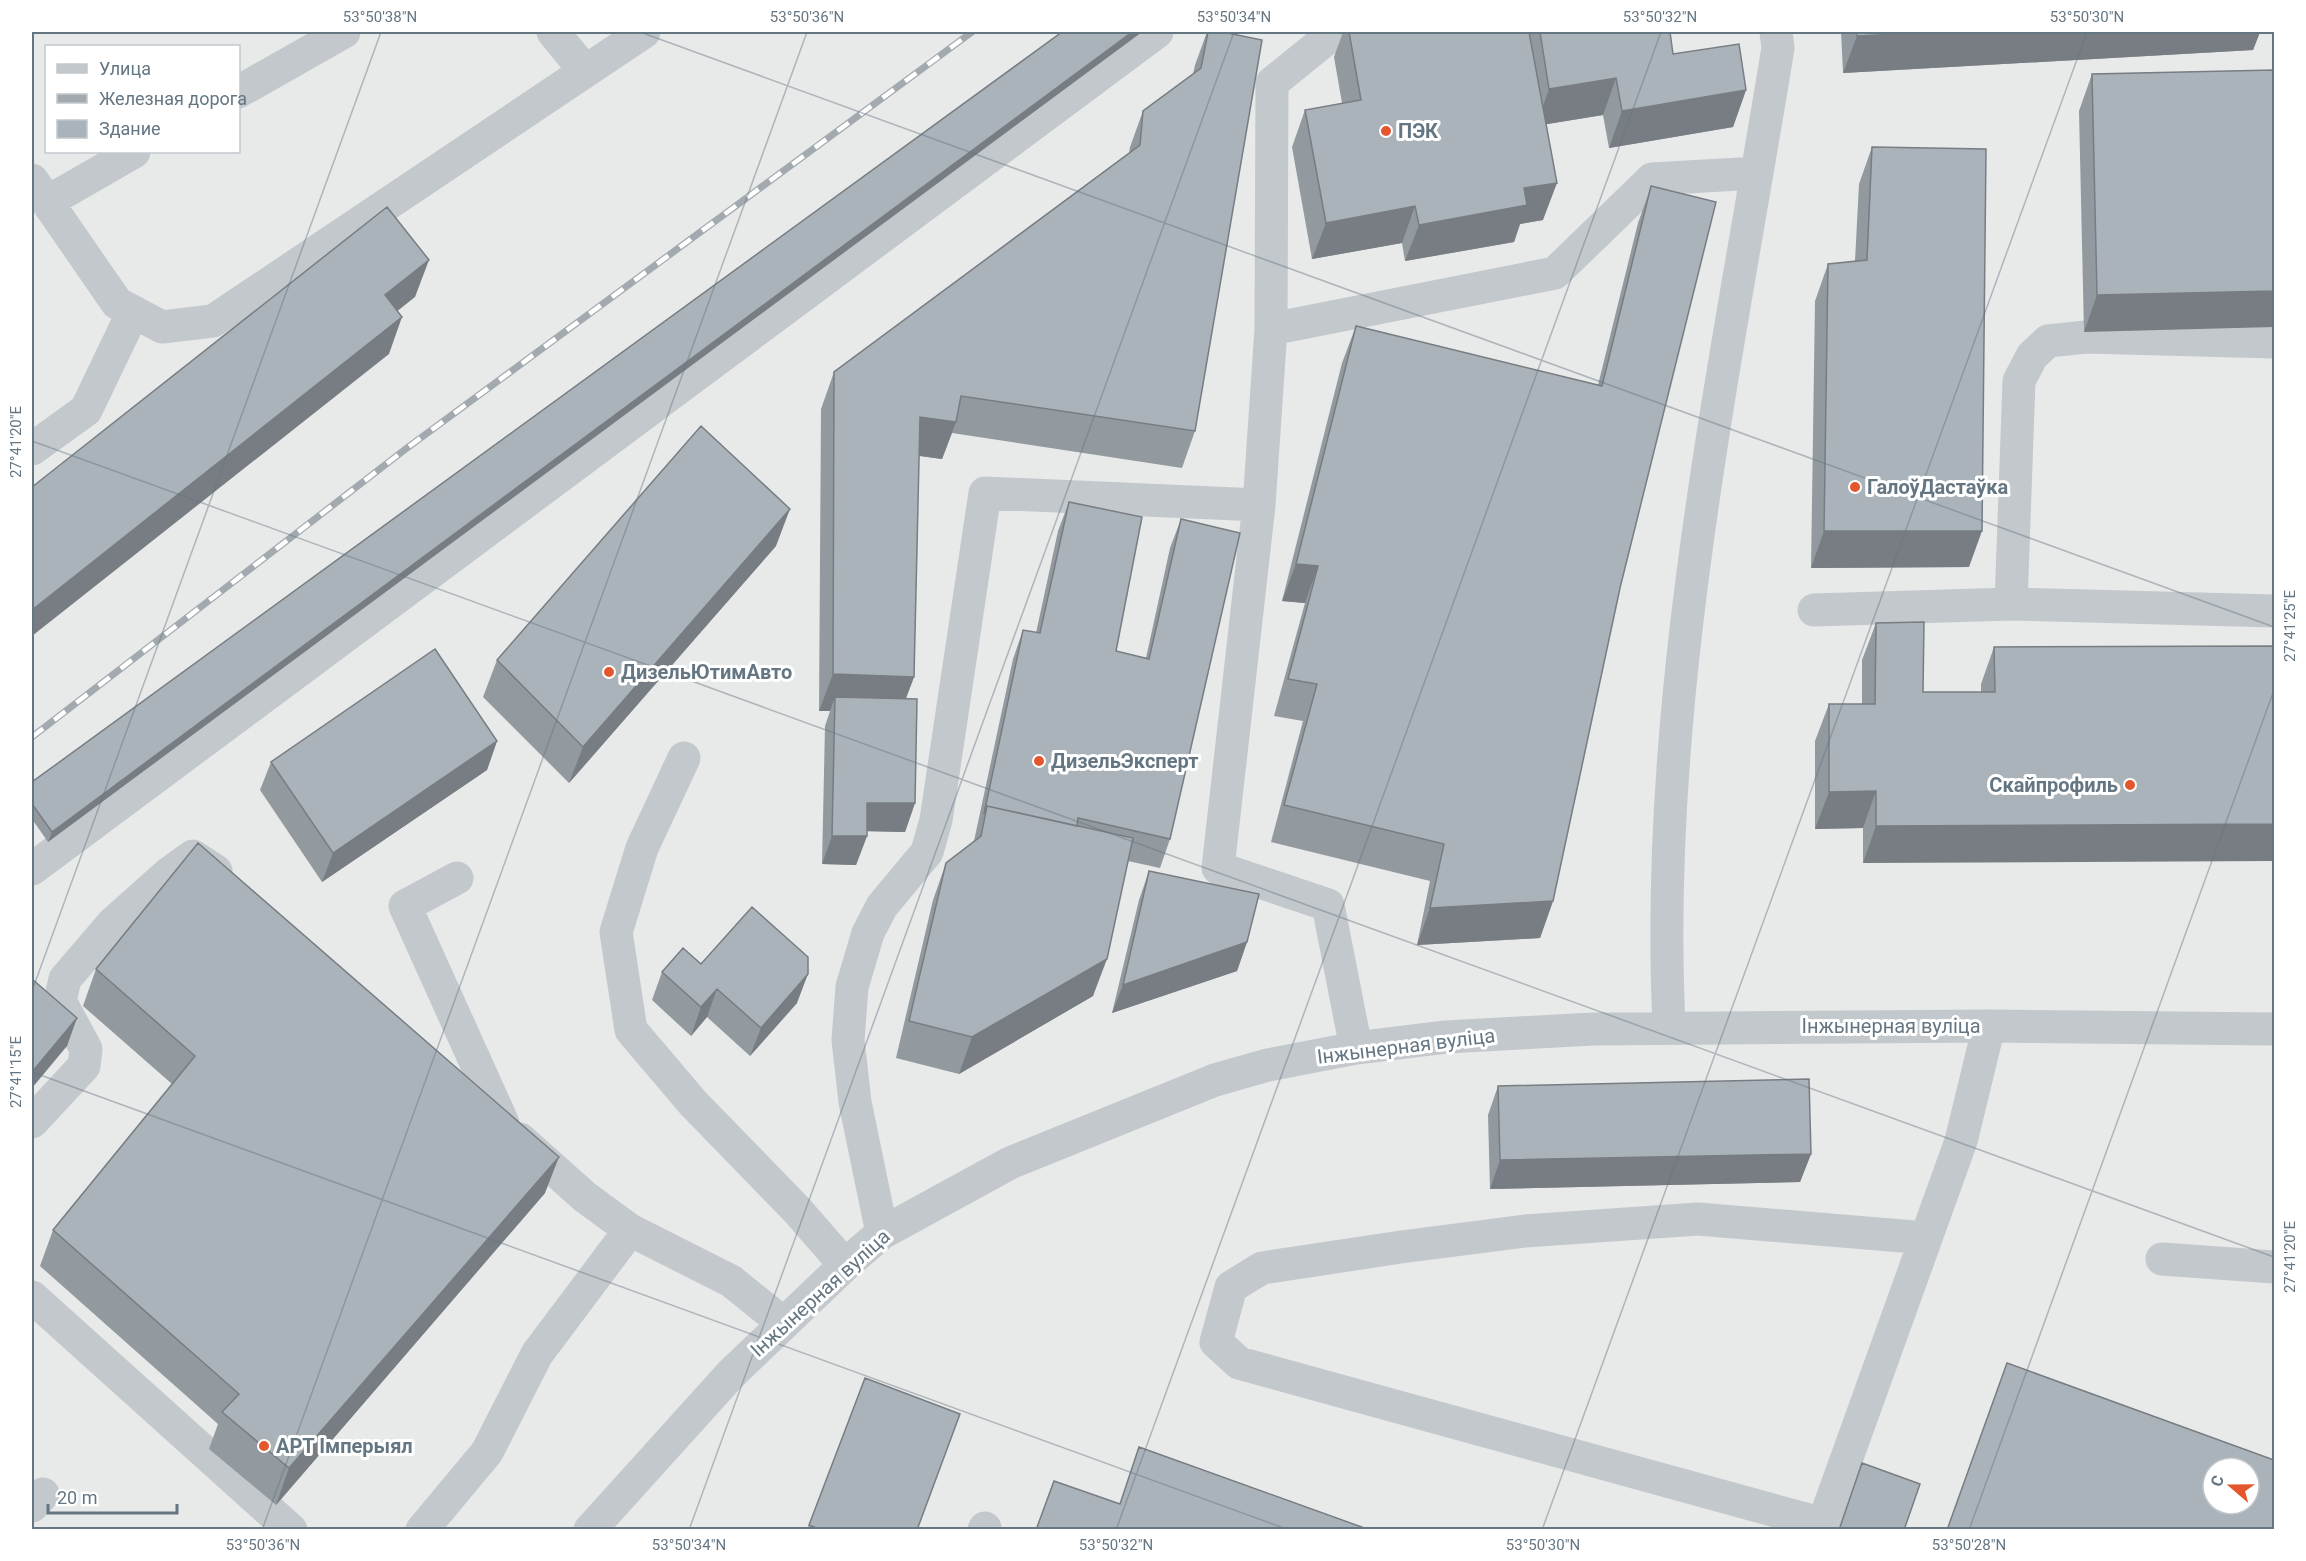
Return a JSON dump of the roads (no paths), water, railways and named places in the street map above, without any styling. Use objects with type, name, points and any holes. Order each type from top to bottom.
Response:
[{"type":"street","points":[[240,91],[344,32]]},
{"type":"street","points":[[553,32],[585,72]]},
{"type":"street","points":[[132,153],[39,191],[117,303],[162,327],[213,321],[644,32]]},
{"type":"street","points":[[32,869],[1157,32]]},
{"type":"street","points":[[1335,32],[1272,83],[1271,329],[1259,505],[1218,868],[1328,904],[1356,1048]]},
{"type":"street","points":[[1669,1026],[1666,956],[1675,733],[1701,517],[1778,48],[1776,32]]},
{"type":"street","points":[[1271,329],[1555,273],[1652,179],[1758,174]]},
{"type":"street","points":[[32,449],[86,410],[133,312]]},
{"type":"street","points":[[2011,604],[2019,381],[2032,356],[2048,341],[2086,337],[2274,342]]},
{"type":"street","points":[[882,1233],[855,1102],[848,1040],[852,987],[873,924],[882,906],[927,852],[936,820],[985,493],[1259,505]]},
{"type":"street","points":[[1814,610],[2011,604],[2274,611]]},
{"type":"street","points":[[684,758],[642,848],[616,932],[631,1030],[693,1103],[797,1210],[845,1265]]},
{"type":"street","points":[[32,1122],[84,1066],[86,1049],[60,1001],[65,979],[113,923],[168,874],[193,856],[237,886]]},
{"type":"street","points":[[457,878],[405,906],[503,1123]]},
{"type":"street","name":"Інжынерная вуліца","points":[[591,1530],[730,1375],[845,1265],[882,1233],[1010,1163],[1193,1088],[1268,1065],[1356,1048],[1446,1037],[1669,1026],[2274,1029]]},
{"type":"street","points":[[1926,1239],[1687,1220],[1525,1231],[1401,1247],[1262,1268],[1231,1287],[1216,1341],[1239,1363],[1822,1527],[1926,1239],[1961,1141],[1989,1026]]},
{"type":"street","points":[[450,1075],[585,1197],[630,1230],[731,1281],[783,1323]]},
{"type":"street","points":[[422,1530],[487,1452],[537,1354],[630,1230]]},
{"type":"street","points":[[2162,1259],[2274,1268]]},
{"type":"street","points":[[32,1297],[291,1530]]},
{"type":"railway","points":[[32,737],[407,448],[972,32]]},
{"type":"place","name":"ПЭК","points":[[1386,131]]},
{"type":"place","name":"ГалоўДастаўка","points":[[1855,487]]},
{"type":"place","name":"ДизельЮтимАвто","points":[[609,672]]},
{"type":"place","name":"ДизельЭксперт","points":[[1039,761]]},
{"type":"place","name":"Скайпрофиль","points":[[2130,785]]},
{"type":"place","name":"АРТ Імперыял","points":[[264,1446]]}]
